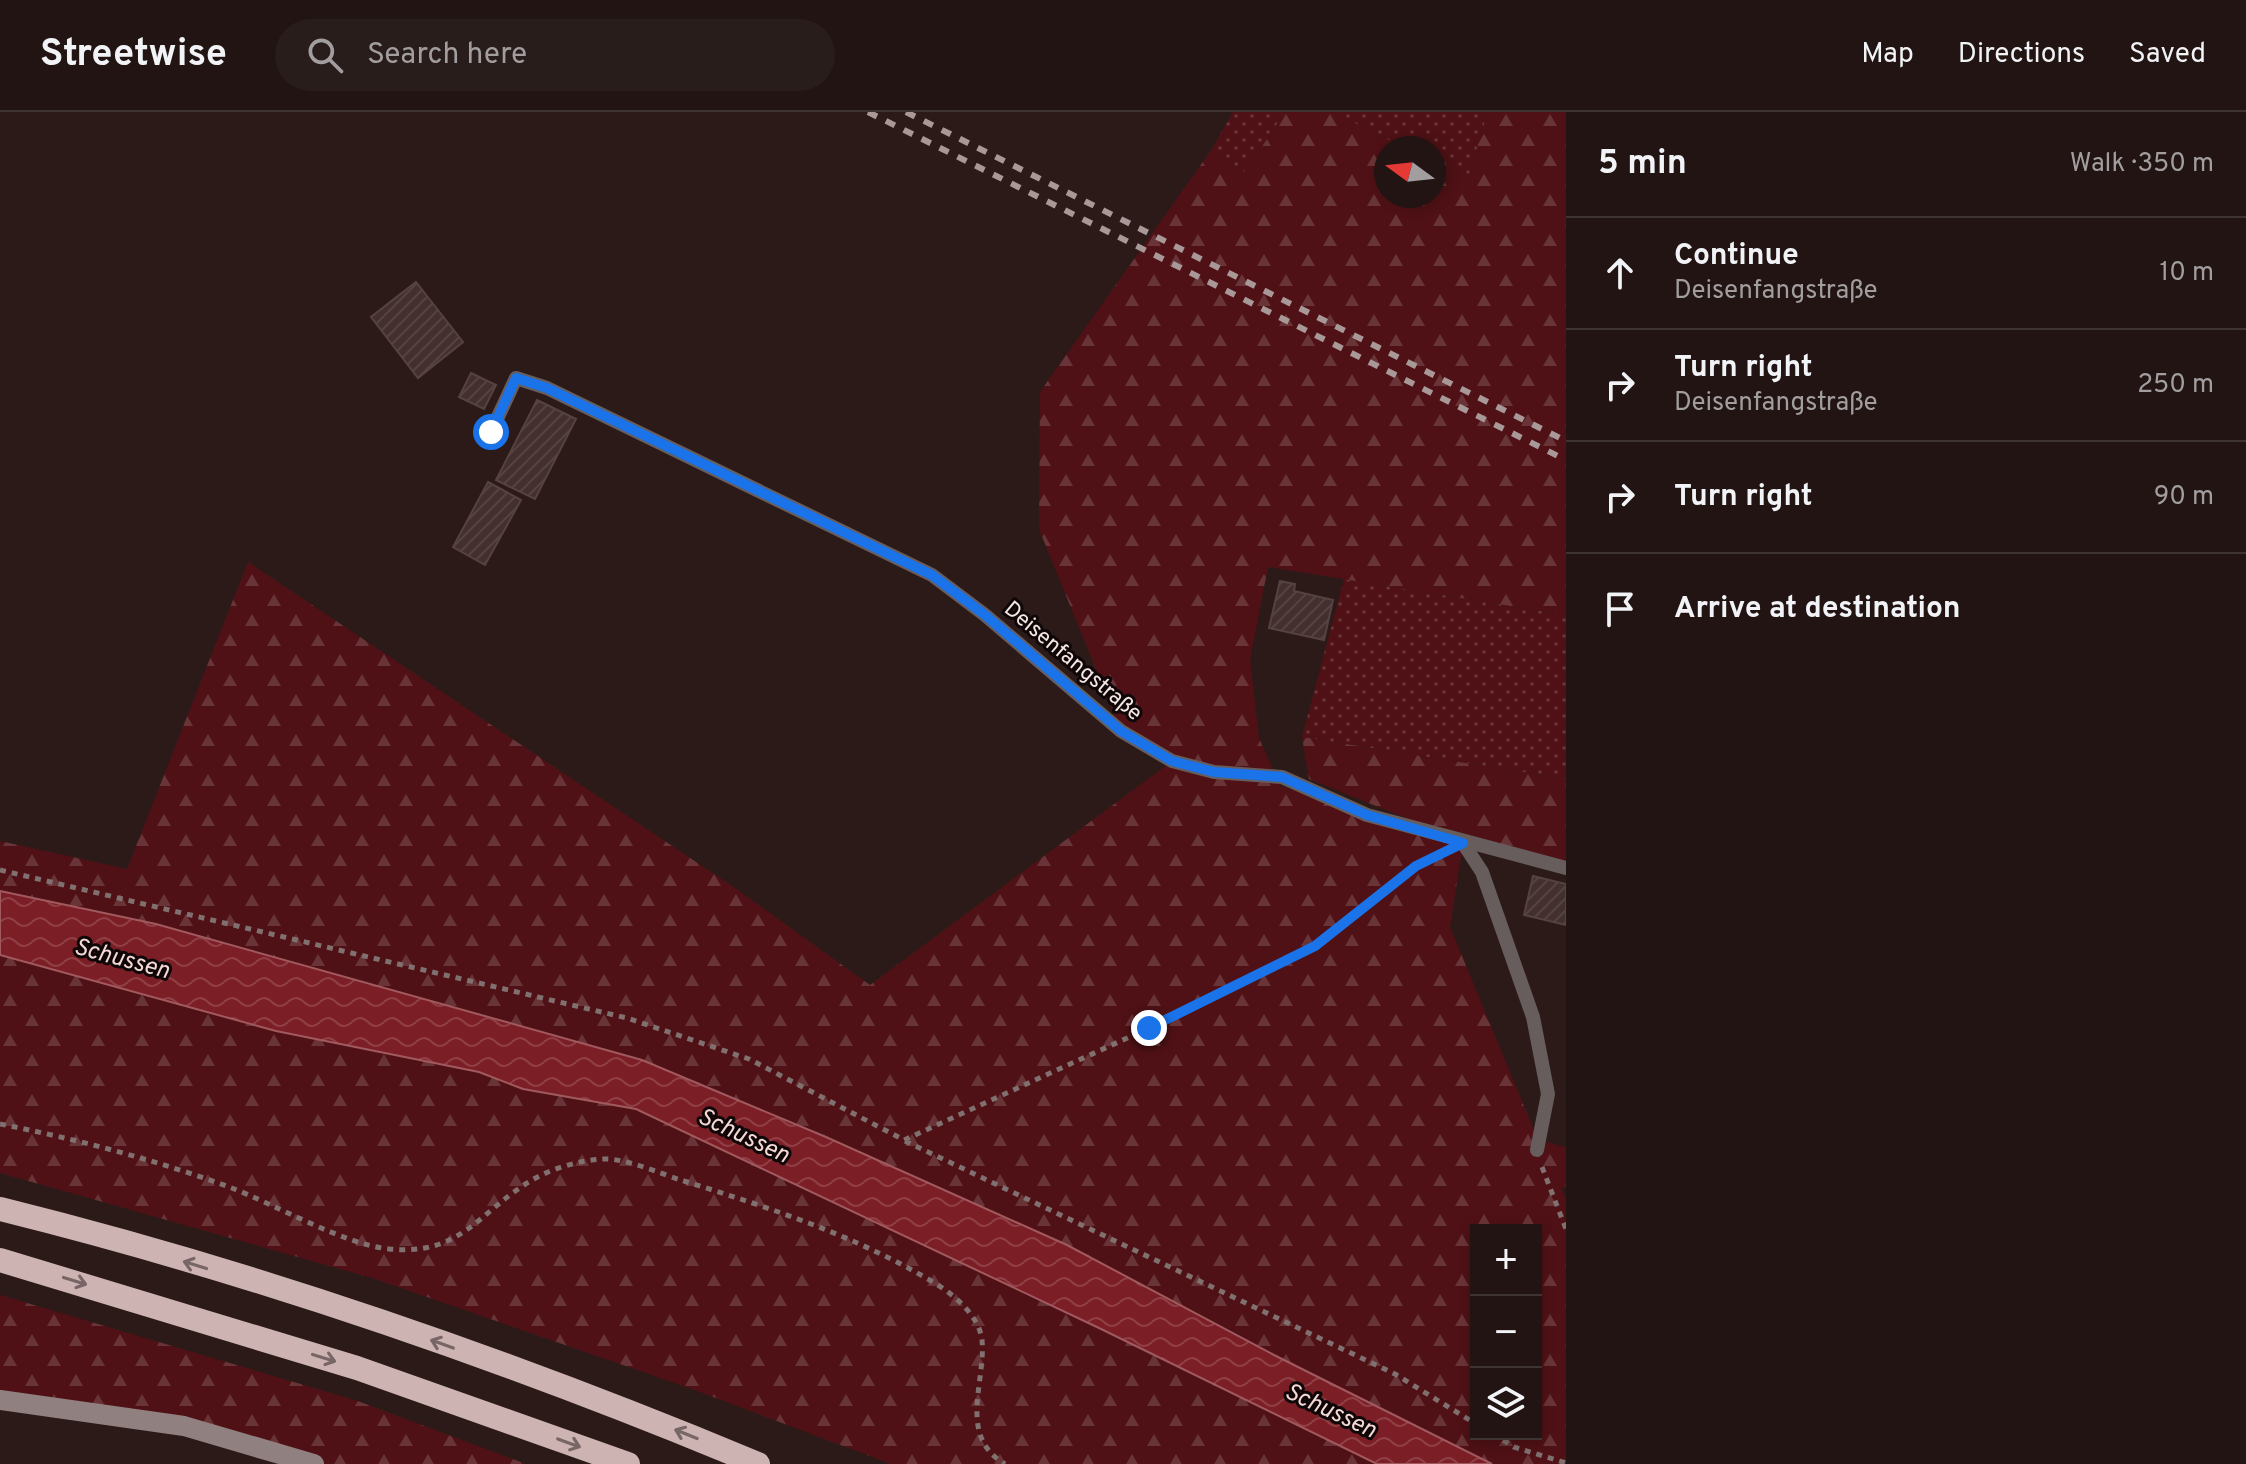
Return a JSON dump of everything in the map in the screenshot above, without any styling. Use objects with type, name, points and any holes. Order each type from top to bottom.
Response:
[{"type":"highway","points":[[0,1209],[362,1315],[758,1464]]},
{"type":"highway","points":[[0,1260],[357,1368],[628,1464]]},
{"type":"main road","points":[[0,1400],[184,1426],[314,1464]]},
{"type":"lane","name":"Deisenfangstraße","points":[[491,432],[516,378],[547,388],[932,575],[985,615],[1121,731],[1172,761],[1214,772],[1282,777],[1367,815],[1463,843]]},
{"type":"lane","points":[[1463,843],[1566,868]]},
{"type":"lane","points":[[1463,843],[1482,872],[1533,1017],[1548,1094],[1537,1150]]},
{"type":"path","points":[[904,1140],[1149,1028],[1315,946],[1416,866],[1463,843]]},
{"type":"path","points":[[0,870],[627,1018],[749,1059],[904,1140],[1395,1374],[1470,1420]]},
{"type":"path","points":[[0,1124],[47,1133],[228,1186],[349,1237],[388,1249],[428,1247],[456,1239],[532,1180],[603,1159],[807,1220],[885,1255],[936,1283],[966,1306],[982,1338],[974,1405],[981,1438],[1005,1464]]},
{"type":"path","points":[[1537,1150],[1566,1229]]},
{"type":"path","points":[[1503,1440],[1514,1447],[1566,1463]]},
{"type":"green space","points":[[1233,112],[1285,112],[1245,172],[1212,149]]},
{"type":"green space","points":[[1285,112],[1332,112],[1381,136],[1374,136],[1374,208],[1446,208],[1446,167],[1468,177],[1488,112],[1566,112],[1566,615],[1268,567],[1250,659],[1259,738],[1280,786],[1463,843],[1450,927],[1538,1140],[1566,1147],[1566,1188],[1561,1188],[1566,1199],[1566,1464],[891,1464],[692,1389],[372,1278],[0,1173],[0,841],[127,869],[248,562],[735,888],[870,985],[1171,762],[1121,731],[1039,529],[1040,392],[1212,149],[1245,172]]},
{"type":"green space","points":[[1332,112],[1488,112],[1468,178],[1446,167],[1446,136],[1381,136]]},
{"type":"green space","points":[[1344,579],[1566,615],[1566,779],[1302,737]]},
{"type":"green space","points":[[1302,737],[1566,779],[1566,867],[1475,846],[1309,779]]},
{"type":"green space","points":[[0,1295],[355,1400],[526,1464],[314,1464],[293,1456],[0,1400]]},
{"type":"water","name":"Schussen","points":[[0,891],[156,924],[642,1060],[826,1137],[1067,1245],[1274,1355],[1492,1464],[1377,1464],[1099,1328],[636,1109],[523,1089],[479,1072],[276,1031],[0,955]]},
{"type":"building","points":[[416,282],[463,342],[418,378],[371,317]]},
{"type":"building","points":[[471,373],[496,385],[484,409],[459,397]]},
{"type":"building","points":[[537,400],[576,419],[535,499],[496,480]]},
{"type":"building","points":[[488,482],[521,500],[485,565],[453,547]]},
{"type":"building","points":[[1280,581],[1295,584],[1294,591],[1333,600],[1324,640],[1269,628]]},
{"type":"building","points":[[1533,876],[1566,884],[1566,925],[1524,915]]},
{"type":"railway","points":[[868,112],[1566,460]]},
{"type":"railway","points":[[906,112],[1566,441]]},
{"type":"route","points":[[491,432],[516,378],[547,388],[932,575],[985,615],[1121,731],[1172,761],[1214,772],[1282,777],[1367,815],[1463,843],[1416,866],[1315,946],[1149,1028]]}]
